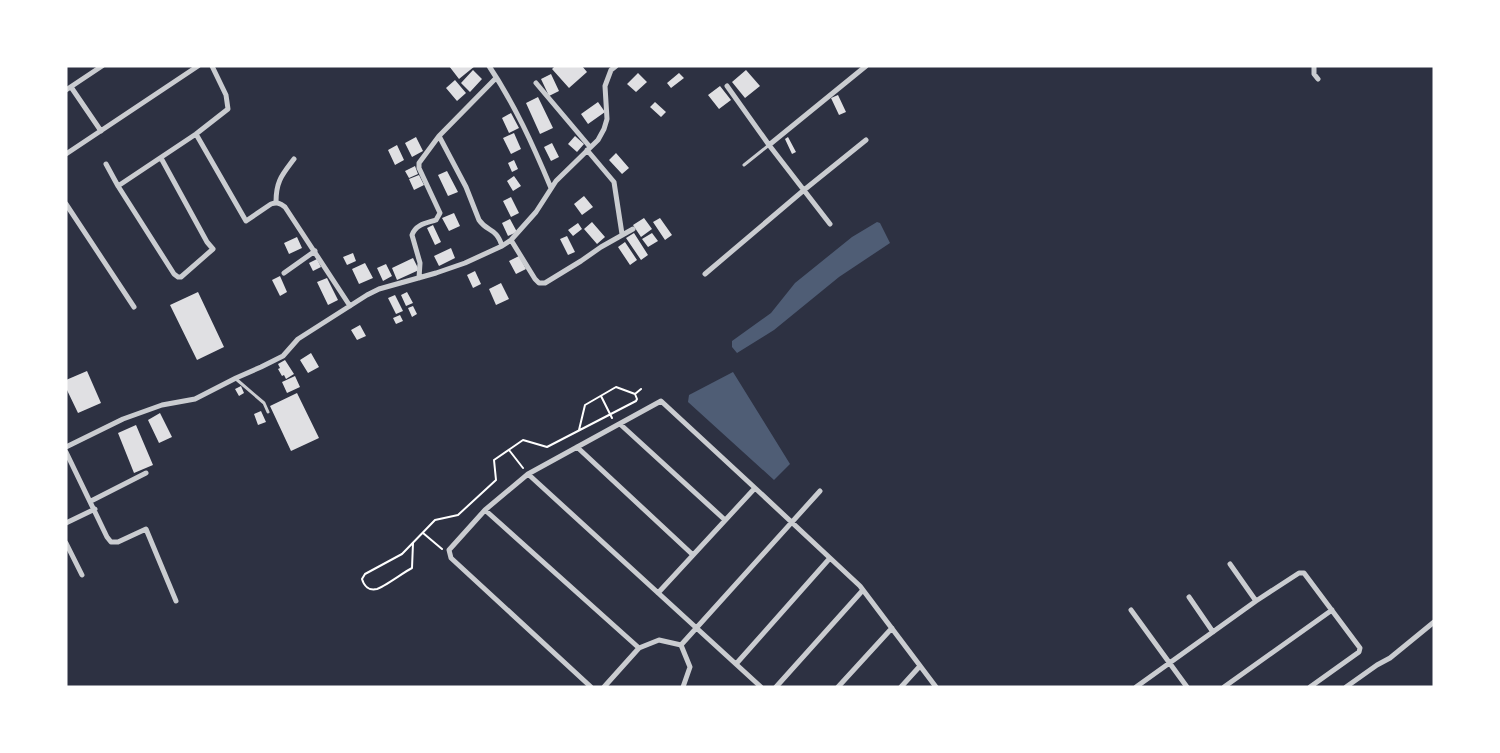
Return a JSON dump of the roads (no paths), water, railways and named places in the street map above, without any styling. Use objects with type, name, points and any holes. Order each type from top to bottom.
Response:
[{"type":"street","points":[[101,131],[69,88],[102,66]]},
{"type":"street","points":[[66,154],[198,66]]},
{"type":"street","points":[[118,186],[196,134],[228,109],[226,95],[212,66]]},
{"type":"street","points":[[489,66],[509,98],[526,131],[551,188]]},
{"type":"street","points":[[66,447],[123,419],[162,404],[194,399],[283,356],[298,338],[367,295],[465,263],[511,240],[536,212],[556,181],[598,140],[608,119],[605,86],[612,70],[616,66]]},
{"type":"street","points":[[769,145],[866,66]]},
{"type":"street","points":[[1314,66],[1314,74],[1318,79]]},
{"type":"street","points":[[418,278],[420,263],[412,235],[422,224],[436,220],[440,213],[419,168],[419,163],[439,136],[496,78]]},
{"type":"street","points":[[536,83],[614,182],[622,234]]},
{"type":"street","points":[[727,86],[769,145],[830,224]]},
{"type":"street","points":[[196,134],[246,221],[276,202],[286,207],[350,306]]},
{"type":"street","points":[[439,136],[466,187],[479,220],[484,226],[495,232],[502,246]]},
{"type":"street","points":[[705,274],[866,140]]},
{"type":"street","points":[[106,164],[174,274],[181,278],[213,249],[207,242],[160,158]]},
{"type":"street","points":[[276,202],[276,190],[279,180],[294,159]]},
{"type":"street","points":[[66,204],[134,307]]},
{"type":"street","points":[[511,240],[535,279],[539,283],[545,283],[633,229]]},
{"type":"street","points":[[284,273],[316,251]]},
{"type":"street","points":[[592,687],[451,558],[449,550],[485,510],[528,474],[661,401],[863,590],[936,687]]},
{"type":"street","points":[[617,425],[725,520]]},
{"type":"street","points":[[577,447],[693,555]]},
{"type":"street","points":[[66,452],[95,509],[107,538],[111,542],[118,542],[146,529],[176,601]]},
{"type":"street","points":[[91,501],[146,473]]},
{"type":"street","points":[[528,474],[761,687]]},
{"type":"street","points":[[658,593],[755,488]]},
{"type":"street","points":[[681,645],[820,491]]},
{"type":"street","points":[[66,523],[95,509]]},
{"type":"street","points":[[485,510],[639,648]]},
{"type":"street","points":[[66,543],[82,575]]},
{"type":"street","points":[[736,664],[830,558]]},
{"type":"street","points":[[1230,564],[1256,601]]},
{"type":"street","points":[[1136,687],[1256,601],[1302,572],[1360,648],[1360,651],[1310,687]]},
{"type":"street","points":[[776,687],[863,590]]},
{"type":"street","points":[[1189,597],[1213,632]]},
{"type":"street","points":[[1131,610],[1187,687]]},
{"type":"street","points":[[1224,687],[1332,610]]},
{"type":"street","points":[[1346,687],[1390,658],[1434,622]]},
{"type":"street","points":[[838,687],[892,628]]},
{"type":"street","points":[[604,687],[639,648],[659,640],[681,645]]},
{"type":"street","points":[[681,645],[690,667],[683,687]]},
{"type":"street","points":[[901,687],[920,666]]},
{"type":"lane","points":[[744,165],[769,145]]},
{"type":"lane","points":[[236,378],[264,403],[268,412]]},
{"type":"water","points":[[877,222],[880,223],[890,243],[839,277],[774,330],[737,353],[732,347],[732,341],[771,313],[795,283],[852,237]]},
{"type":"water","points":[[733,372],[790,464],[774,480],[688,402],[689,395]]}]
